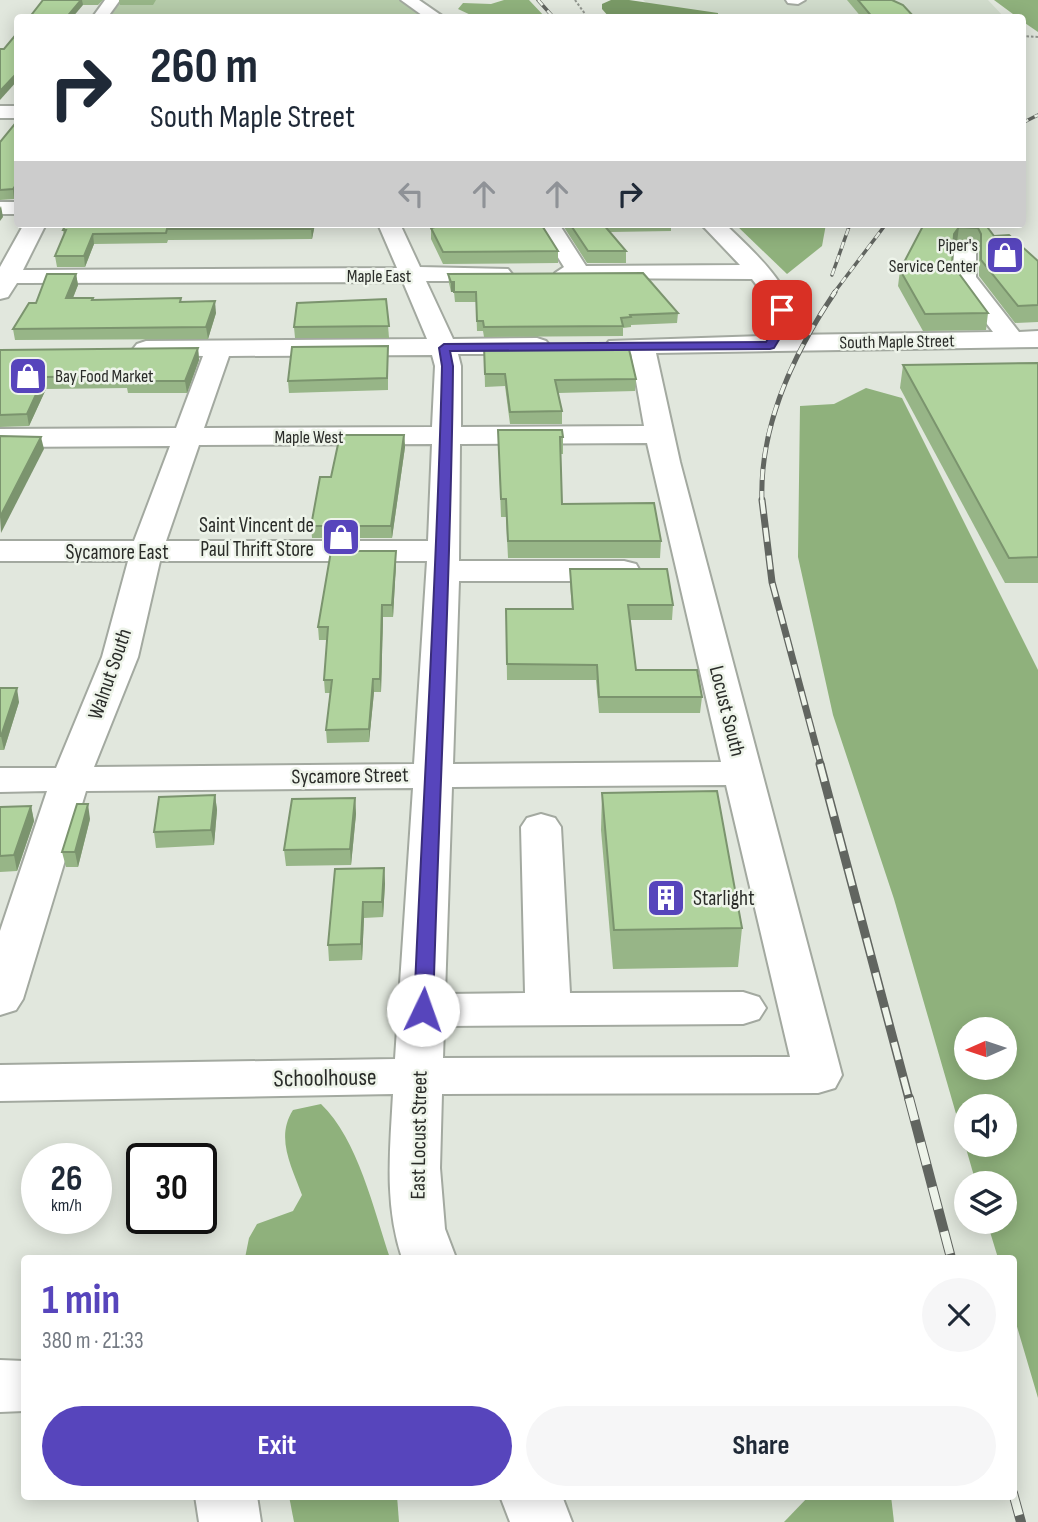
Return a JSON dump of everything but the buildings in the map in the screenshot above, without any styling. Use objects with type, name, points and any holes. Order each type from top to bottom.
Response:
[{"type":"street","points":[[102,14],[113,0]]},
{"type":"street","points":[[408,0],[431,14]]},
{"type":"street","points":[[3,280],[33,228]]},
{"type":"street","name":"East Locust Street","points":[[391,228],[444,348],[448,366],[444,561],[414,1168],[419,1229],[428,1255]]},
{"type":"street","points":[[551,228],[579,273]]},
{"type":"street","points":[[716,228],[757,272],[782,310],[780,328],[770,345]]},
{"type":"street","points":[[965,250],[964,278],[1012,340]]},
{"type":"street","name":"Maple East","points":[[3,280],[757,272]]},
{"type":"street","name":"South Maple Street","points":[[590,346],[1038,339]]},
{"type":"street","points":[[127,349],[563,346]]},
{"type":"street","name":"Locust South","points":[[642,346],[659,434],[669,571],[743,773],[818,1075]]},
{"type":"street","name":"Walnut South","points":[[0,999],[70,780],[120,657],[146,552],[219,348]]},
{"type":"street","name":"Maple West","points":[[0,438],[659,434]]},
{"type":"street","name":"Sycamore East","points":[[0,551],[146,552],[669,571]]},
{"type":"street","name":"Sycamore Street","points":[[0,780],[743,773]]},
{"type":"street","points":[[541,827],[548,1009]]},
{"type":"street","points":[[423,1010],[743,1008]]},
{"type":"street","name":"Schoolhouse","points":[[0,1083],[419,1076],[818,1075]]},
{"type":"street","points":[[0,1386],[21,1386]]},
{"type":"street","points":[[227,1500],[230,1522]]},
{"type":"street","points":[[533,1500],[541,1522]]},
{"type":"shaded area","points":[[122,0],[400,0],[425,14],[112,14]]},
{"type":"shaded area","points":[[504,0],[529,0],[542,14],[469,14],[458,9],[463,3],[491,4]]},
{"type":"shaded area","points":[[611,0],[629,0],[718,14],[606,14],[602,4]]},
{"type":"shaded area","points":[[643,0],[988,0],[1001,14],[659,14]]},
{"type":"shaded area","points":[[994,0],[1038,0],[1038,32],[1026,24],[1026,14],[1013,14]]},
{"type":"shaded area","points":[[739,228],[825,228],[822,246],[787,274]]},
{"type":"shaded area","points":[[866,388],[902,398],[1038,670],[1038,1398],[1017,1327],[1017,1255],[997,1255],[991,1234],[1017,1234],[1017,1171],[973,1171],[968,1157],[1017,1157],[1017,1094],[954,1094],[954,1107],[894,899],[833,715],[798,557],[800,406],[834,404]]},
{"type":"shaded area","points":[[321,1104],[334,1119],[355,1156],[389,1255],[246,1255],[249,1238],[257,1224],[293,1211],[302,1195],[285,1142],[285,1131],[293,1110]]},
{"type":"shaded area","points":[[290,1500],[397,1500],[399,1522],[294,1522]]},
{"type":"shaded area","points":[[805,1500],[891,1500],[894,1522],[784,1522]]},
{"type":"railway","points":[[538,0],[550,14]]},
{"type":"railway","points":[[1026,121],[1038,115]]},
{"type":"railway","points":[[832,275],[849,228]]},
{"type":"railway","points":[[833,294],[883,228]]},
{"type":"railway","points":[[762,500],[766,446],[782,392],[805,340],[835,292]]},
{"type":"railway","points":[[762,500],[772,582],[821,765]]},
{"type":"railway","points":[[820,764],[909,1099]]},
{"type":"railway","points":[[909,1098],[950,1255]]},
{"type":"railway","points":[[1015,1500],[1021,1522]]},
{"type":"place","name":"Piper's Service Center","points":[[1005,255]]},
{"type":"place","name":"Bay Food Market","points":[[28,376]]},
{"type":"place","name":"Saint Vincent de Paul Thrift Store","points":[[341,537]]},
{"type":"place","name":"Starlight","points":[[666,898]]},
{"type":"route","points":[[423,1010],[444,551],[448,366],[444,348],[770,345],[780,328],[782,310]]}]
